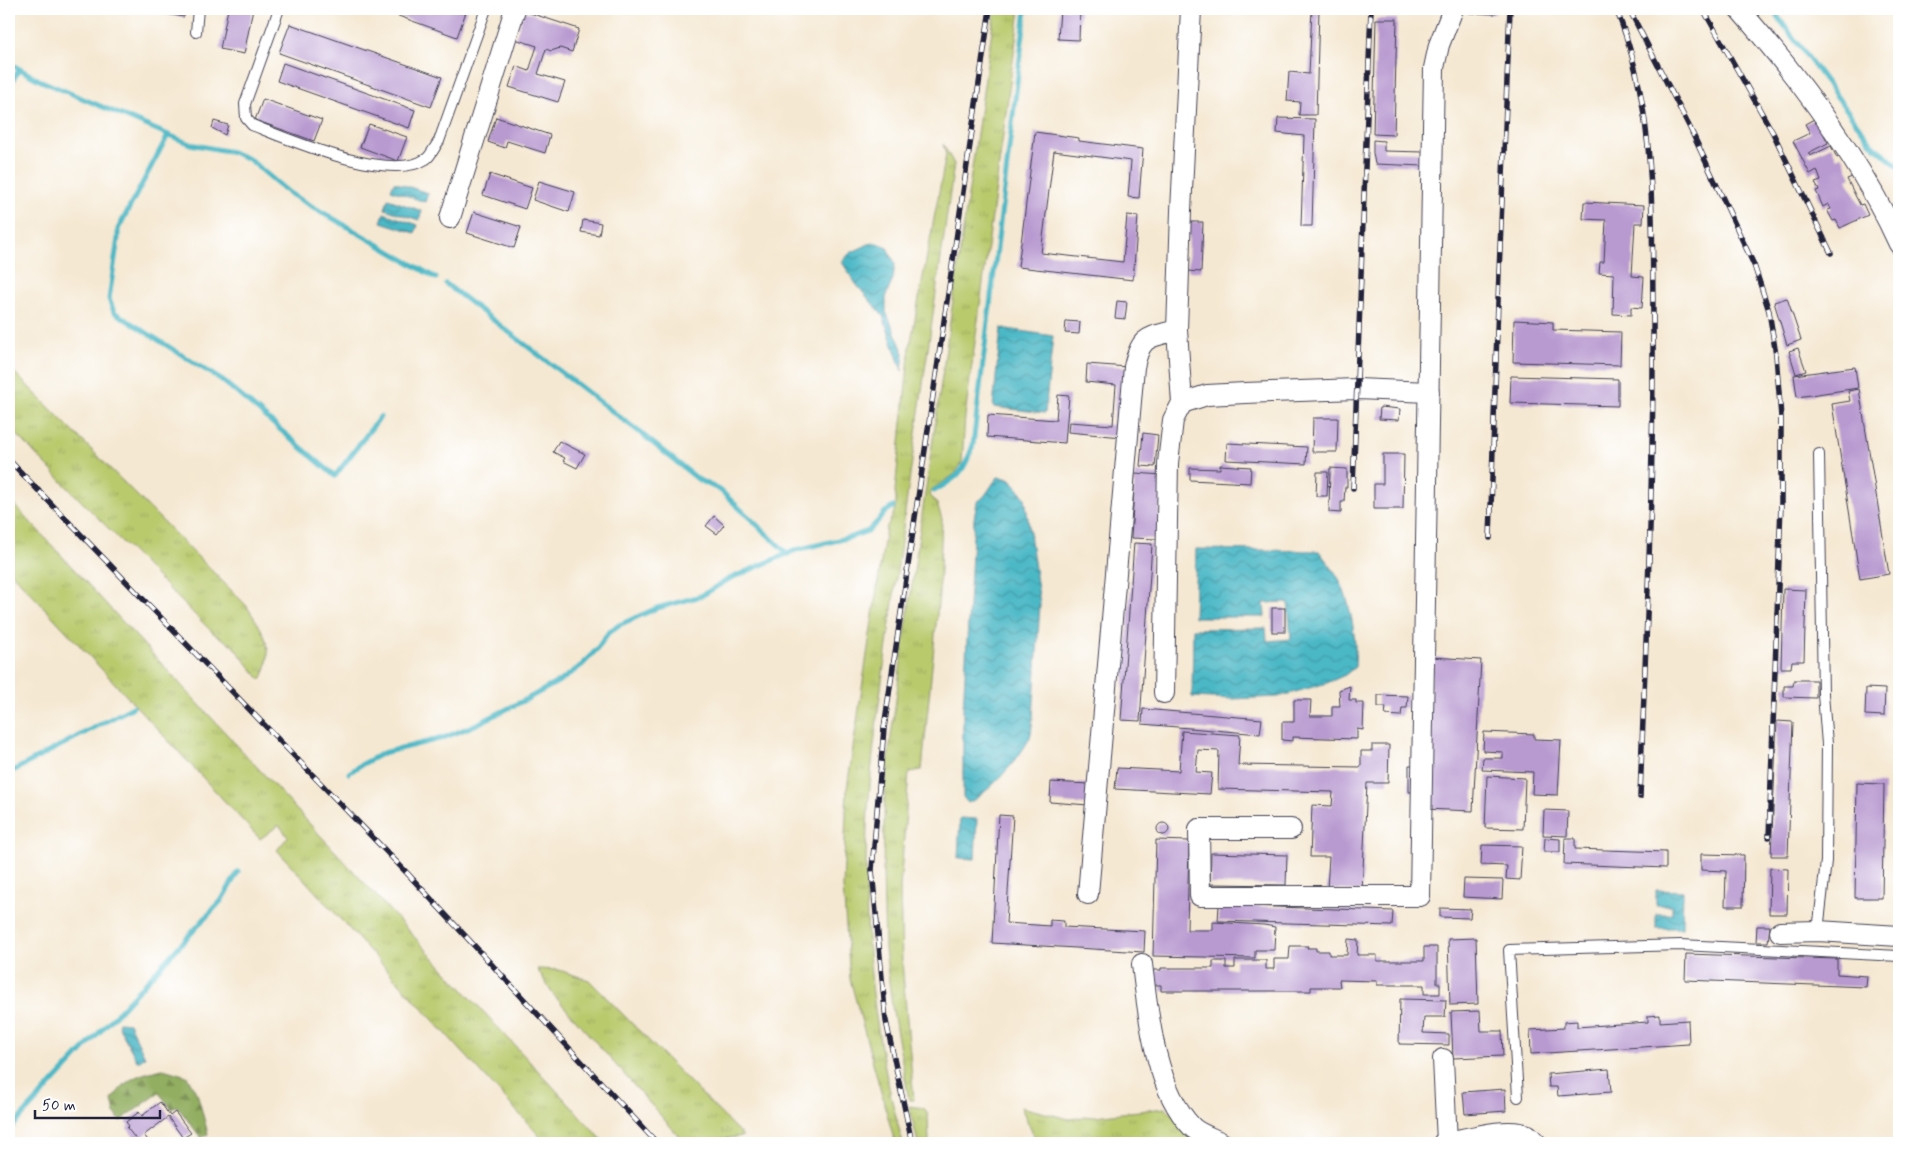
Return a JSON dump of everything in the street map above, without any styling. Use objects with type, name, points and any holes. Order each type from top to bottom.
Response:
[{"type":"street","points":[[450,218],[515,9]]},
{"type":"street","points":[[1164,693],[1168,464],[1173,420],[1182,403],[1177,330],[1191,9]]},
{"type":"street","points":[[1291,830],[1199,829],[1200,896],[1420,896],[1434,68],[1439,45],[1453,9]]},
{"type":"street","points":[[1739,9],[1772,47],[1820,110],[1852,159],[1899,244]]},
{"type":"street","points":[[1088,894],[1134,367],[1138,348],[1144,341],[1151,337],[1177,330]]},
{"type":"street","points":[[1182,403],[1207,395],[1245,393],[1357,389],[1430,392]]},
{"type":"street","points":[[1780,932],[1818,931],[1899,936]]},
{"type":"street","points":[[1142,964],[1148,1015],[1156,1050],[1177,1109],[1193,1128],[1222,1143]]},
{"type":"street","points":[[1443,1059],[1445,1143],[1491,1134],[1516,1132],[1530,1136],[1536,1143]]},
{"type":"lane","points":[[196,32],[198,9]]},
{"type":"lane","points":[[279,9],[245,104],[246,118],[252,125],[308,146],[362,163],[406,167],[427,159],[439,141],[486,9]]},
{"type":"lane","points":[[1818,931],[1826,861],[1827,764],[1823,694],[1819,454]]},
{"type":"lane","points":[[1518,1097],[1509,950],[1681,945],[1899,956]]},
{"type":"green space","points":[[995,9],[1020,9],[965,416],[962,462],[955,474],[931,490],[930,495],[937,504],[942,519],[939,594],[922,770],[909,772],[900,888],[902,962],[914,1100],[909,1100],[892,1006],[885,949],[883,869],[885,783]]},
{"type":"green space","points":[[943,144],[954,164],[881,686],[872,759],[867,829],[866,875],[870,965],[882,1055],[903,1143],[895,1143],[850,979],[843,887],[847,788],[886,528],[896,506],[895,491],[910,346],[946,155]]},
{"type":"green space","points":[[9,367],[246,605],[258,623],[268,649],[266,668],[261,680],[232,645],[213,633],[9,426]]},
{"type":"green space","points":[[9,499],[605,1143],[546,1143],[277,850],[288,837],[279,825],[260,839],[9,570]]},
{"type":"green space","points":[[537,969],[559,970],[589,980],[743,1136],[685,1143],[552,993]]},
{"type":"green space","points":[[163,1069],[187,1076],[198,1096],[208,1134],[201,1138],[177,1106],[172,1109],[159,1093],[120,1121],[115,1113],[112,1100],[118,1092],[133,1078]]},
{"type":"green space","points":[[909,1106],[924,1108],[928,1115],[929,1143],[918,1143]]},
{"type":"green space","points":[[1021,1107],[1069,1119],[1165,1108],[1209,1143],[1037,1143]]},
{"type":"water","points":[[394,182],[428,193],[425,202],[391,190]]},
{"type":"water","points":[[388,199],[422,211],[419,220],[385,209]]},
{"type":"water","points":[[384,213],[418,225],[415,233],[381,222]]},
{"type":"water","points":[[873,242],[886,246],[895,263],[893,279],[886,296],[886,312],[904,353],[902,371],[883,316],[856,284],[842,262],[850,253]]},
{"type":"water","points":[[1001,328],[1053,336],[1045,413],[993,407]]},
{"type":"water","points":[[998,477],[1011,479],[1025,498],[1040,604],[1032,730],[1026,745],[1003,774],[985,792],[968,803],[963,797],[963,710],[974,519],[977,502],[986,494]]},
{"type":"water","points":[[1196,549],[1319,551],[1337,575],[1347,599],[1354,634],[1355,667],[1345,675],[1327,683],[1278,697],[1233,699],[1192,697],[1193,629],[1266,628],[1267,641],[1291,639],[1288,602],[1264,603],[1265,617],[1194,617]]},
{"type":"water","points":[[960,818],[977,819],[975,859],[958,858]]},
{"type":"water","points":[[1656,890],[1683,891],[1682,928],[1656,928],[1656,914],[1672,914],[1672,905],[1656,905]]},
{"type":"water","points":[[119,1022],[129,1023],[145,1057],[140,1061],[137,1061],[118,1025]]},
{"type":"building","points":[[135,9],[185,9],[184,17]]},
{"type":"building","points":[[228,9],[253,9],[244,54],[220,49]]},
{"type":"building","points":[[379,9],[467,9],[457,37]]},
{"type":"building","points":[[1060,9],[1080,9],[1079,40],[1058,39]]},
{"type":"building","points":[[1312,9],[1319,9],[1316,115],[1299,115],[1300,102],[1287,101],[1289,72],[1309,74]]},
{"type":"building","points":[[1469,9],[1495,9],[1495,14],[1469,13]]},
{"type":"building","points":[[524,11],[579,29],[572,52],[560,48],[551,51],[546,49],[538,74],[565,82],[558,102],[509,87],[516,66],[529,71],[537,46],[515,39]]},
{"type":"building","points":[[1376,19],[1397,19],[1394,135],[1373,134]]},
{"type":"building","points":[[290,24],[442,77],[431,107],[279,53]]},
{"type":"building","points":[[283,63],[415,110],[409,128],[277,81]]},
{"type":"building","points":[[263,99],[322,120],[314,141],[255,120]]},
{"type":"building","points":[[496,117],[550,135],[545,153],[507,141],[505,148],[488,142]]},
{"type":"building","points":[[1278,118],[1315,119],[1312,226],[1301,226],[1304,136],[1277,133]]},
{"type":"building","points":[[1816,118],[1828,143],[1808,153],[1810,156],[1831,146],[1837,158],[1842,155],[1852,177],[1847,179],[1860,205],[1863,204],[1868,215],[1840,228],[1836,220],[1833,221],[1827,210],[1831,209],[1828,204],[1823,207],[1816,191],[1819,190],[1815,183],[1821,181],[1817,170],[1810,174],[1793,141],[1810,133],[1805,124]]},
{"type":"building","points":[[214,121],[228,125],[225,135],[212,128]]},
{"type":"building","points":[[369,124],[407,137],[398,161],[360,147]]},
{"type":"building","points":[[1035,132],[1079,138],[1079,141],[1143,149],[1139,198],[1128,197],[1131,161],[1054,151],[1041,253],[1123,262],[1127,215],[1138,216],[1133,280],[1018,267]]},
{"type":"building","points":[[1373,140],[1384,141],[1384,151],[1424,152],[1424,166],[1375,164]]},
{"type":"building","points":[[490,174],[532,188],[525,209],[483,195]]},
{"type":"building","points":[[539,181],[575,192],[569,212],[533,200]]},
{"type":"building","points":[[1584,202],[1644,205],[1643,223],[1635,223],[1632,276],[1644,277],[1642,308],[1631,307],[1631,315],[1613,314],[1614,274],[1599,273],[1600,262],[1604,262],[1606,220],[1583,219]]},
{"type":"building","points":[[474,212],[521,227],[514,248],[467,233]]},
{"type":"building","points":[[583,220],[601,223],[599,235],[581,232]]},
{"type":"building","points":[[1189,222],[1203,222],[1201,272],[1188,271]]},
{"type":"building","points":[[1787,298],[1801,340],[1787,345],[1774,302]]},
{"type":"building","points":[[1117,301],[1127,302],[1125,319],[1115,318]]},
{"type":"building","points":[[1514,320],[1553,322],[1553,330],[1621,332],[1620,365],[1513,362]]},
{"type":"building","points":[[1066,321],[1080,322],[1079,334],[1065,333]]},
{"type":"building","points":[[1798,348],[1806,371],[1796,374],[1789,351]]},
{"type":"building","points":[[1087,364],[1128,367],[1122,437],[1068,432],[1069,422],[1113,425],[1116,385],[1086,382]]},
{"type":"building","points":[[1855,367],[1858,388],[1797,397],[1794,375]]},
{"type":"building","points":[[1511,376],[1618,379],[1618,406],[1510,403]]},
{"type":"building","points":[[1859,389],[1889,574],[1860,579],[1832,404],[1850,401],[1848,391]]},
{"type":"building","points":[[1058,395],[1069,396],[1065,443],[987,437],[988,415],[1056,420]]},
{"type":"building","points":[[1380,407],[1400,409],[1399,420],[1379,419]]},
{"type":"building","points":[[1313,418],[1338,418],[1337,452],[1312,452]]},
{"type":"building","points":[[1143,433],[1158,435],[1155,467],[1140,466]]},
{"type":"building","points":[[559,441],[585,454],[577,468],[563,461],[565,458],[553,452]]},
{"type":"building","points":[[1227,443],[1307,447],[1306,464],[1226,460]]},
{"type":"building","points":[[1383,454],[1404,454],[1403,509],[1374,509],[1374,484],[1383,484]]},
{"type":"building","points":[[1220,465],[1251,467],[1250,483],[1190,480],[1190,468],[1220,469]]},
{"type":"building","points":[[1330,468],[1347,469],[1347,487],[1345,487],[1344,502],[1341,502],[1341,513],[1329,512]]},
{"type":"building","points":[[1317,472],[1328,472],[1327,496],[1316,496]]},
{"type":"building","points":[[1135,473],[1162,475],[1158,539],[1131,538]]},
{"type":"building","points":[[714,516],[724,525],[717,534],[706,526]]},
{"type":"building","points":[[1134,543],[1152,544],[1140,721],[1121,720]]},
{"type":"building","points":[[1783,589],[1806,590],[1804,661],[1792,661],[1791,668],[1781,668]]},
{"type":"building","points":[[1272,608],[1285,608],[1285,632],[1272,632]]},
{"type":"building","points":[[1432,657],[1481,660],[1473,811],[1425,809]]},
{"type":"building","points":[[1794,680],[1816,680],[1816,698],[1784,697],[1784,686],[1793,686]]},
{"type":"building","points":[[1350,686],[1349,700],[1356,700],[1356,703],[1364,703],[1363,730],[1357,729],[1357,739],[1293,737],[1293,741],[1282,740],[1282,722],[1294,722],[1294,700],[1311,700],[1310,716],[1332,716],[1332,706],[1340,706],[1339,690]]},
{"type":"building","points":[[1866,688],[1885,689],[1884,716],[1865,715]]},
{"type":"building","points":[[1378,695],[1408,696],[1407,708],[1402,708],[1401,716],[1385,715],[1386,707],[1378,707]]},
{"type":"building","points":[[1143,709],[1262,719],[1260,734],[1142,724]]},
{"type":"building","points":[[1777,721],[1793,722],[1788,856],[1771,856]]},
{"type":"building","points":[[1182,731],[1240,735],[1238,765],[1361,767],[1361,751],[1372,751],[1372,745],[1389,745],[1388,783],[1367,783],[1362,891],[1327,889],[1329,857],[1310,857],[1312,805],[1332,806],[1333,792],[1218,789],[1219,751],[1198,750],[1196,772],[1212,773],[1210,794],[1115,789],[1117,768],[1179,771]]},
{"type":"building","points":[[1484,732],[1534,734],[1534,739],[1561,740],[1558,795],[1532,794],[1533,772],[1482,770],[1483,758],[1503,758],[1503,752],[1483,751]]},
{"type":"building","points":[[1409,765],[1422,765],[1421,792],[1409,792]]},
{"type":"building","points":[[1487,776],[1525,778],[1523,829],[1485,828]]},
{"type":"building","points":[[1051,782],[1090,784],[1088,805],[1050,802]]},
{"type":"building","points":[[1857,783],[1884,784],[1882,898],[1855,898]]},
{"type":"building","points":[[1544,810],[1568,811],[1567,836],[1543,835]]},
{"type":"building","points":[[999,815],[1013,816],[1006,923],[1050,926],[1050,920],[1064,921],[1064,927],[1145,931],[1144,952],[992,943]]},
{"type":"building","points":[[1161,823],[1165,823],[1169,829],[1165,835],[1161,835],[1157,831],[1157,827]]},
{"type":"building","points":[[1545,838],[1560,839],[1560,852],[1544,852]]},
{"type":"building","points":[[1565,838],[1575,838],[1575,849],[1666,852],[1666,868],[1564,864]]},
{"type":"building","points":[[1156,840],[1189,841],[1187,930],[1213,930],[1213,922],[1275,927],[1274,950],[1255,950],[1255,958],[1153,956]]},
{"type":"building","points":[[1482,845],[1522,846],[1520,880],[1506,879],[1507,866],[1481,865]]},
{"type":"building","points":[[1211,853],[1287,855],[1286,885],[1210,884]]},
{"type":"building","points":[[1701,854],[1744,855],[1743,906],[1725,906],[1726,871],[1701,870]]},
{"type":"building","points":[[1770,868],[1788,869],[1787,914],[1769,914]]},
{"type":"building","points":[[1464,879],[1503,880],[1502,899],[1463,897]]},
{"type":"building","points":[[1219,905],[1393,911],[1392,926],[1218,921]]},
{"type":"building","points":[[1440,908],[1471,909],[1470,918],[1440,917]]},
{"type":"building","points":[[1757,926],[1770,926],[1768,942],[1756,942]]},
{"type":"building","points":[[1476,938],[1478,1004],[1450,1005],[1448,939]]},
{"type":"building","points":[[1348,939],[1358,940],[1357,955],[1377,955],[1377,961],[1424,961],[1424,947],[1437,947],[1437,983],[1440,983],[1440,994],[1424,994],[1424,985],[1377,985],[1377,981],[1339,980],[1340,987],[1311,987],[1311,991],[1161,991],[1161,985],[1151,985],[1151,970],[1161,970],[1161,968],[1213,968],[1213,961],[1226,961],[1226,968],[1235,968],[1235,960],[1266,960],[1266,969],[1274,969],[1274,959],[1289,959],[1290,946],[1308,946],[1307,948],[1316,948],[1316,951],[1329,951],[1329,955],[1347,955]]},
{"type":"building","points":[[1686,954],[1837,959],[1837,974],[1867,976],[1866,987],[1685,980]]},
{"type":"building","points":[[1400,999],[1446,1000],[1445,1017],[1424,1017],[1423,1033],[1449,1034],[1449,1045],[1399,1044]]},
{"type":"building","points":[[1480,1011],[1481,1031],[1502,1031],[1503,1056],[1453,1058],[1451,1012]]},
{"type":"building","points":[[1660,1015],[1660,1022],[1688,1020],[1689,1044],[1531,1054],[1530,1030],[1564,1028],[1564,1022],[1577,1021],[1577,1027],[1648,1022],[1648,1016]]},
{"type":"building","points":[[1609,1069],[1611,1092],[1558,1096],[1557,1087],[1549,1087],[1548,1074]]},
{"type":"building","points":[[1505,1089],[1506,1111],[1465,1114],[1463,1092]]},
{"type":"building","points":[[160,1102],[170,1116],[175,1112],[191,1133],[183,1138],[168,1117],[144,1135],[150,1143],[139,1143],[127,1128],[129,1126],[126,1122],[139,1112],[142,1116]]},
{"type":"waterway","points":[[934,491],[955,478],[963,468],[973,445],[1026,9]]},
{"type":"waterway","points":[[1772,9],[1872,144],[1899,167]]},
{"type":"waterway","points":[[9,63],[39,80],[190,144],[232,152],[249,159],[289,193],[436,278]]},
{"type":"waterway","points":[[9,86],[19,70]]},
{"type":"waterway","points":[[168,135],[118,229],[109,299],[114,312],[223,381],[335,476],[380,417]]},
{"type":"waterway","points":[[446,284],[699,480],[720,490],[788,554]]},
{"type":"waterway","points":[[349,773],[383,753],[443,738],[475,725],[527,699],[563,679],[582,665],[597,649],[608,633],[619,625],[657,608],[701,596],[729,579],[796,550],[868,531],[885,512],[893,507]]},
{"type":"waterway","points":[[9,773],[133,707]]},
{"type":"waterway","points":[[9,1130],[221,901],[238,872]]},
{"type":"railway","points":[[912,1143],[886,1021],[872,870],[884,728],[990,9]]},
{"type":"railway","points":[[1353,488],[1371,9]]},
{"type":"railway","points":[[1490,538],[1510,9]]},
{"type":"railway","points":[[1616,9],[1639,83],[1645,121],[1651,198],[1653,315],[1652,436],[1640,797]]},
{"type":"railway","points":[[1629,9],[1690,128],[1754,265],[1769,311],[1776,355],[1781,417],[1781,504],[1769,837]]},
{"type":"railway","points":[[1703,9],[1773,133],[1831,253]]},
{"type":"railway","points":[[9,460],[407,873],[657,1143]]}]
